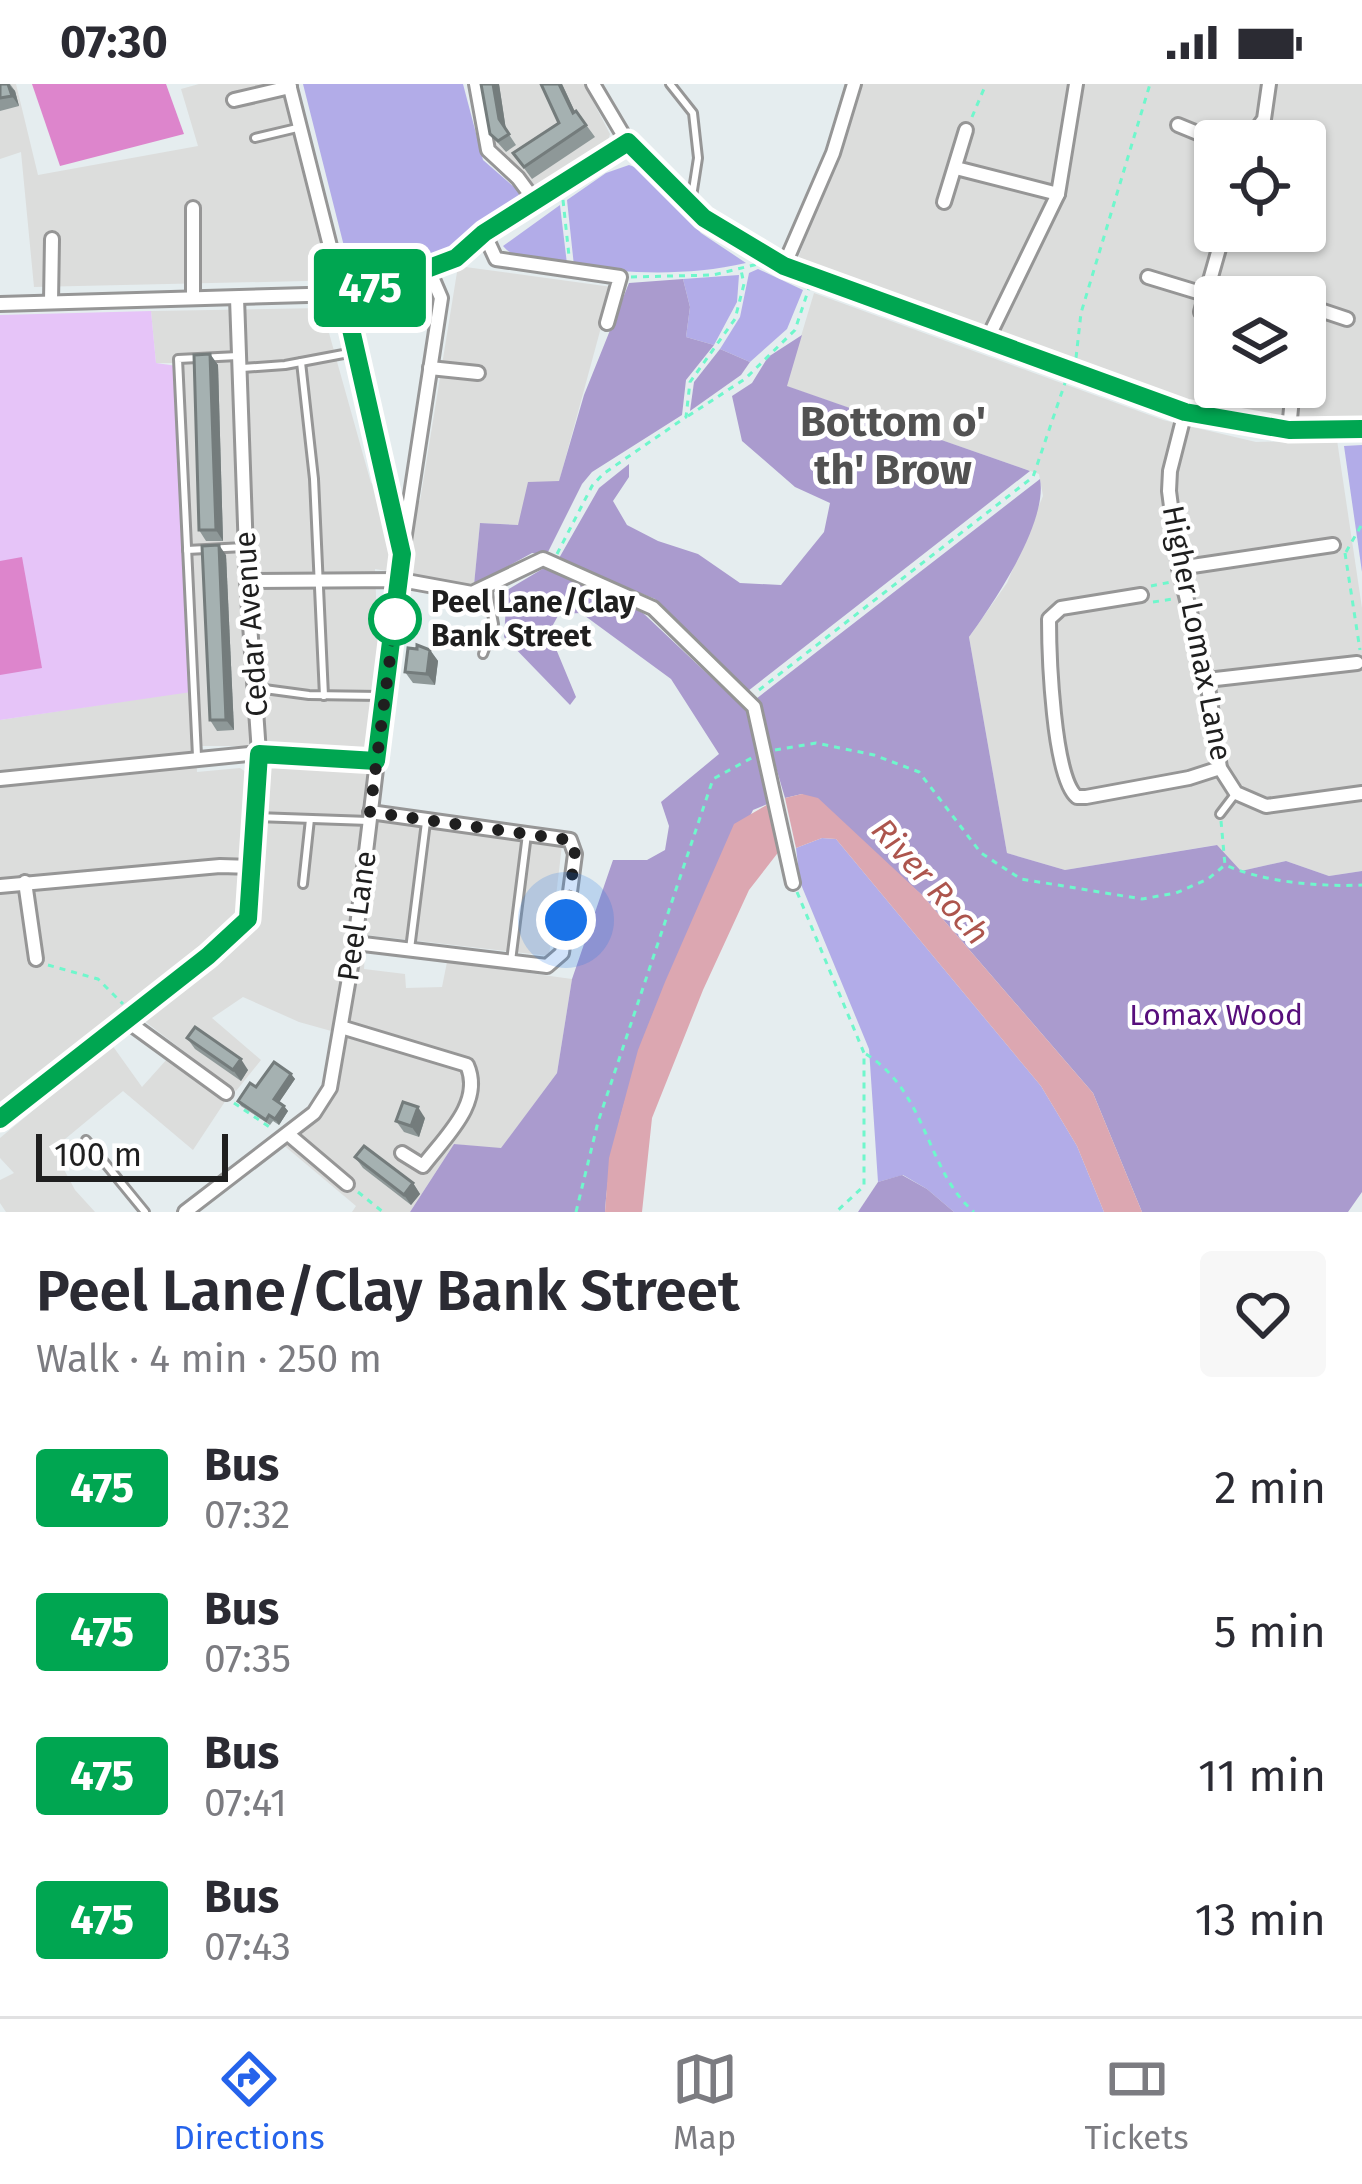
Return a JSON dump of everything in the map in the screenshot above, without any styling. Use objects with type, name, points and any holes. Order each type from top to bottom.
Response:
[{"type":"street","points":[[476,84],[488,150],[535,201]]},
{"type":"street","points":[[593,84],[628,142],[690,205],[784,266],[1185,412],[1289,430],[1362,429]]},
{"type":"street","points":[[784,266],[833,153],[854,84]]},
{"type":"street","points":[[987,340],[1058,194],[1076,84]]},
{"type":"street","points":[[1263,120],[1269,84]]},
{"type":"street","points":[[234,100],[290,86],[402,554]]},
{"type":"street","points":[[1178,125],[1194,132]]},
{"type":"street","points":[[944,202],[966,130]]},
{"type":"street","points":[[0,304],[343,294],[456,258],[484,233],[628,142]]},
{"type":"street","points":[[956,168],[1058,194]]},
{"type":"street","points":[[193,208],[193,298]]},
{"type":"street","points":[[484,233],[496,259],[620,278],[607,323]]},
{"type":"street","points":[[51,302],[52,239]]},
{"type":"street","name":"Peel Lane","points":[[185,1212],[314,1113],[330,1088],[355,943],[402,554],[441,298],[428,270]]},
{"type":"street","points":[[1148,277],[1194,291]]},
{"type":"street","name":"Cedar Avenue","points":[[0,1119],[131,1018],[248,919],[259,754],[247,581],[237,298]]},
{"type":"street","points":[[1326,313],[1347,320]]},
{"type":"street","points":[[430,368],[478,373]]},
{"type":"street","points":[[1289,430],[1291,408]]},
{"type":"street","name":"Higher Lomax Lane","points":[[1185,412],[1170,471],[1181,574],[1207,680],[1220,768],[1236,794],[1266,806],[1362,794]]},
{"type":"street","points":[[1181,574],[1339,549]]},
{"type":"street","points":[[247,581],[401,580],[472,593],[543,559],[653,608],[754,707],[793,883]]},
{"type":"street","points":[[1141,595],[1061,608],[1049,619],[1067,787],[1077,797],[1086,797],[1220,768]]},
{"type":"street","points":[[1207,680],[1357,663]]},
{"type":"street","points":[[0,779],[259,754],[376,761]]},
{"type":"street","points":[[355,943],[547,966],[562,953],[575,854],[570,840],[370,817]]},
{"type":"street","points":[[0,886],[254,867]]},
{"type":"street","points":[[25,882],[36,959]]},
{"type":"street","points":[[131,1018],[226,1093]]},
{"type":"street","points":[[341,1027],[467,1065],[471,1085],[466,1109],[423,1166],[402,1153]]},
{"type":"street","points":[[286,1135],[346,1184]]},
{"type":"lane","points":[[670,84],[694,112],[698,158],[690,205]]},
{"type":"lane","points":[[255,138],[300,127]]},
{"type":"lane","points":[[197,759],[178,359],[301,362],[357,352]]},
{"type":"lane","points":[[301,362],[314,479],[324,696]]},
{"type":"lane","points":[[187,550],[246,547]]},
{"type":"lane","points":[[483,655],[494,624],[487,587]]},
{"type":"lane","points":[[254,688],[324,696],[385,696]]},
{"type":"lane","points":[[1220,814],[1236,794]]},
{"type":"lane","points":[[256,817],[370,817]]},
{"type":"lane","points":[[303,884],[310,819]]},
{"type":"lane","points":[[410,949],[426,820]]},
{"type":"lane","points":[[511,961],[527,834]]},
{"type":"lane","points":[[86,1139],[146,1212]]},
{"type":"path","points":[[966,130],[986,84]]},
{"type":"path","points":[[746,700],[1033,477],[1072,371],[1082,313],[1150,84]]},
{"type":"path","points":[[561,184],[571,270]]},
{"type":"path","points":[[620,278],[713,274],[770,258]]},
{"type":"path","points":[[686,417],[690,382],[735,319],[744,284],[741,269]]},
{"type":"path","points":[[552,563],[603,473],[745,379],[795,330],[813,277]]},
{"type":"path","points":[[1357,663],[1360,654],[1339,549],[1362,524]]},
{"type":"path","points":[[1181,574],[1152,585],[1141,595],[1154,602],[1186,597]]},
{"type":"path","points":[[575,1212],[598,1122],[713,779],[764,751],[816,743],[874,755],[919,772],[981,853],[1021,879],[1142,899],[1176,893],[1208,879],[1225,865]]},
{"type":"path","points":[[1220,814],[1225,865]]},
{"type":"path","points":[[1225,865],[1309,885],[1362,885]]},
{"type":"path","points":[[793,883],[864,1053],[864,1186],[836,1212]]},
{"type":"path","points":[[36,959],[98,979],[131,1018]]},
{"type":"path","points":[[864,1053],[893,1075],[932,1139],[953,1191],[974,1212]]},
{"type":"path","points":[[226,1093],[286,1135]]},
{"type":"path","points":[[346,1184],[383,1212]]},
{"type":"shaded area","points":[[0,84],[16,84],[38,175],[198,146],[181,89],[199,84],[283,84],[326,254],[322,269],[315,280],[306,281],[34,287],[21,152],[0,159]]},
{"type":"shaded area","points":[[32,84],[166,84],[184,134],[60,166]]},
{"type":"shaded area","points":[[303,84],[463,84],[483,160],[521,193],[524,204],[410,266],[365,274],[349,266]]},
{"type":"shaded area","points":[[480,84],[584,84],[610,134],[607,145],[539,192],[492,145]]},
{"type":"shaded area","points":[[863,84],[1362,84],[1362,421],[1233,418],[1205,408],[1326,408],[1326,276],[1194,276],[1194,404],[797,261]]},
{"type":"shaded area","points":[[629,165],[640,169],[701,233],[746,263],[660,272],[574,266],[567,200],[606,173]]},
{"type":"shaded area","points":[[560,205],[567,264],[524,258],[503,246]]},
{"type":"shaded area","points":[[458,266],[612,287],[559,482],[518,525],[480,523],[474,585],[375,569],[379,675],[362,809],[562,845],[549,956],[366,935],[364,969],[405,974],[406,988],[442,987],[447,962],[572,979],[557,1073],[501,1149],[454,1144],[410,1212],[352,1212],[356,1206],[281,1143],[315,1116],[342,1034],[299,1022],[243,997],[212,1018],[261,1060],[236,1091],[143,1020],[252,924],[267,746],[196,746],[197,772],[240,768],[246,772],[247,871],[238,920],[0,1111],[0,720],[191,691],[173,363],[156,363],[151,311],[322,308],[371,483],[420,501]]},
{"type":"shaded area","points":[[758,269],[803,290],[787,329],[750,362],[720,349],[740,317],[749,273]]},
{"type":"shaded area","points":[[739,275],[737,302],[714,345],[686,337],[690,307],[683,279]]},
{"type":"shaded area","points":[[814,293],[1163,420],[1256,442],[1337,440],[1362,608],[1362,871],[1329,876],[1286,861],[1241,871],[1216,845],[1065,870],[1007,853],[969,637],[1007,583],[1043,496],[1039,474],[786,386]]},
{"type":"shaded area","points":[[151,311],[156,363],[177,366],[191,692],[0,720],[0,315]]},
{"type":"shaded area","points":[[1362,445],[1362,572],[1344,446]]},
{"type":"shaded area","points":[[22,557],[42,668],[0,675],[0,561]]},
{"type":"shaded area","points":[[802,794],[818,798],[922,895],[1093,1093],[1142,1212],[1104,1212],[1077,1146],[1041,1086],[836,839],[822,838],[796,848],[785,798]]},
{"type":"shaded area","points":[[770,803],[780,850],[749,890],[652,1118],[642,1212],[605,1212],[609,1158],[638,1050],[665,982],[734,824]]},
{"type":"shaded area","points":[[822,838],[836,839],[1041,1086],[1077,1146],[1104,1212],[954,1212],[903,1175],[878,1182],[869,1049],[800,882],[796,848]]},
{"type":"shaded area","points":[[112,1045],[142,1087],[168,1058],[226,1100],[193,1150],[123,1091],[53,1149],[75,1190],[95,1212],[6,1212],[0,1203],[0,1180],[14,1173],[0,1158],[0,1138]]},
{"type":"green space","points":[[683,279],[690,307],[686,337],[714,345],[686,380],[682,415],[592,472],[547,554],[532,553],[474,585],[480,523],[518,525],[528,482],[559,481],[584,395],[629,283]]},
{"type":"green space","points":[[802,335],[787,386],[1030,471],[748,691],[655,599],[558,560],[599,488],[629,464],[629,477],[613,501],[627,525],[698,554],[740,583],[781,585],[824,532],[830,503],[795,487],[742,441],[732,396],[752,383],[768,357]]},
{"type":"green space","points":[[720,349],[750,362],[741,375],[690,411],[694,382]]},
{"type":"green space","name":"Lomax Wood","points":[[1040,479],[1036,517],[1028,538],[969,637],[1007,853],[1065,870],[1217,845],[1241,871],[1286,861],[1329,876],[1362,871],[1362,1192],[1348,1212],[1142,1212],[1093,1093],[922,895],[802,794],[785,798],[756,699]]},
{"type":"green space","points":[[544,568],[643,613],[749,713],[770,803],[753,810],[660,1005],[624,1106],[605,1212],[410,1212],[454,1144],[501,1148],[557,1073],[572,979],[613,860],[647,860],[665,850],[669,826],[661,802],[719,754],[671,679],[581,613],[559,614],[549,632],[576,697],[570,705],[504,637],[507,590]]},
{"type":"green space","points":[[902,1175],[954,1212],[858,1212],[878,1182]]},
{"type":"building","points":[[0,84],[8,84],[12,96],[0,98]]},
{"type":"building","points":[[481,84],[493,84],[499,119],[509,134],[498,141],[490,134]]},
{"type":"building","points":[[541,84],[559,84],[573,113],[586,125],[524,167],[513,153],[559,123]]},
{"type":"building","points":[[210,354],[216,530],[199,530],[194,355]]},
{"type":"building","points":[[219,545],[226,720],[210,720],[202,546]]},
{"type":"building","points":[[417,645],[430,650],[427,674],[405,672],[408,648],[417,649]]},
{"type":"building","points":[[195,1027],[241,1059],[233,1070],[187,1038]]},
{"type":"building","points":[[274,1062],[291,1074],[274,1099],[284,1106],[275,1119],[269,1115],[266,1120],[238,1101],[250,1083],[256,1087]]},
{"type":"building","points":[[403,1102],[418,1107],[411,1126],[396,1121]]},
{"type":"building","points":[[364,1146],[413,1183],[404,1195],[355,1157]]},
{"type":"bus line","name":"475","points":[[0,1119],[208,956],[248,919],[259,754],[376,761],[402,554],[343,294],[381,286],[456,258],[484,233],[628,142],[704,218],[784,266],[1185,412],[1289,430],[1362,429]]},
{"type":"place","name":"Peel Lane/Clay Bank Street","points":[[395,619]]},
{"type":"district","name":"Bottom o' th' Brow","points":[[893,445]]},
{"type":"route","points":[[395,619],[370,812],[570,840],[575,854],[566,920]]},
{"type":"water label","name":"River Roch","points":[[931,881]]}]
